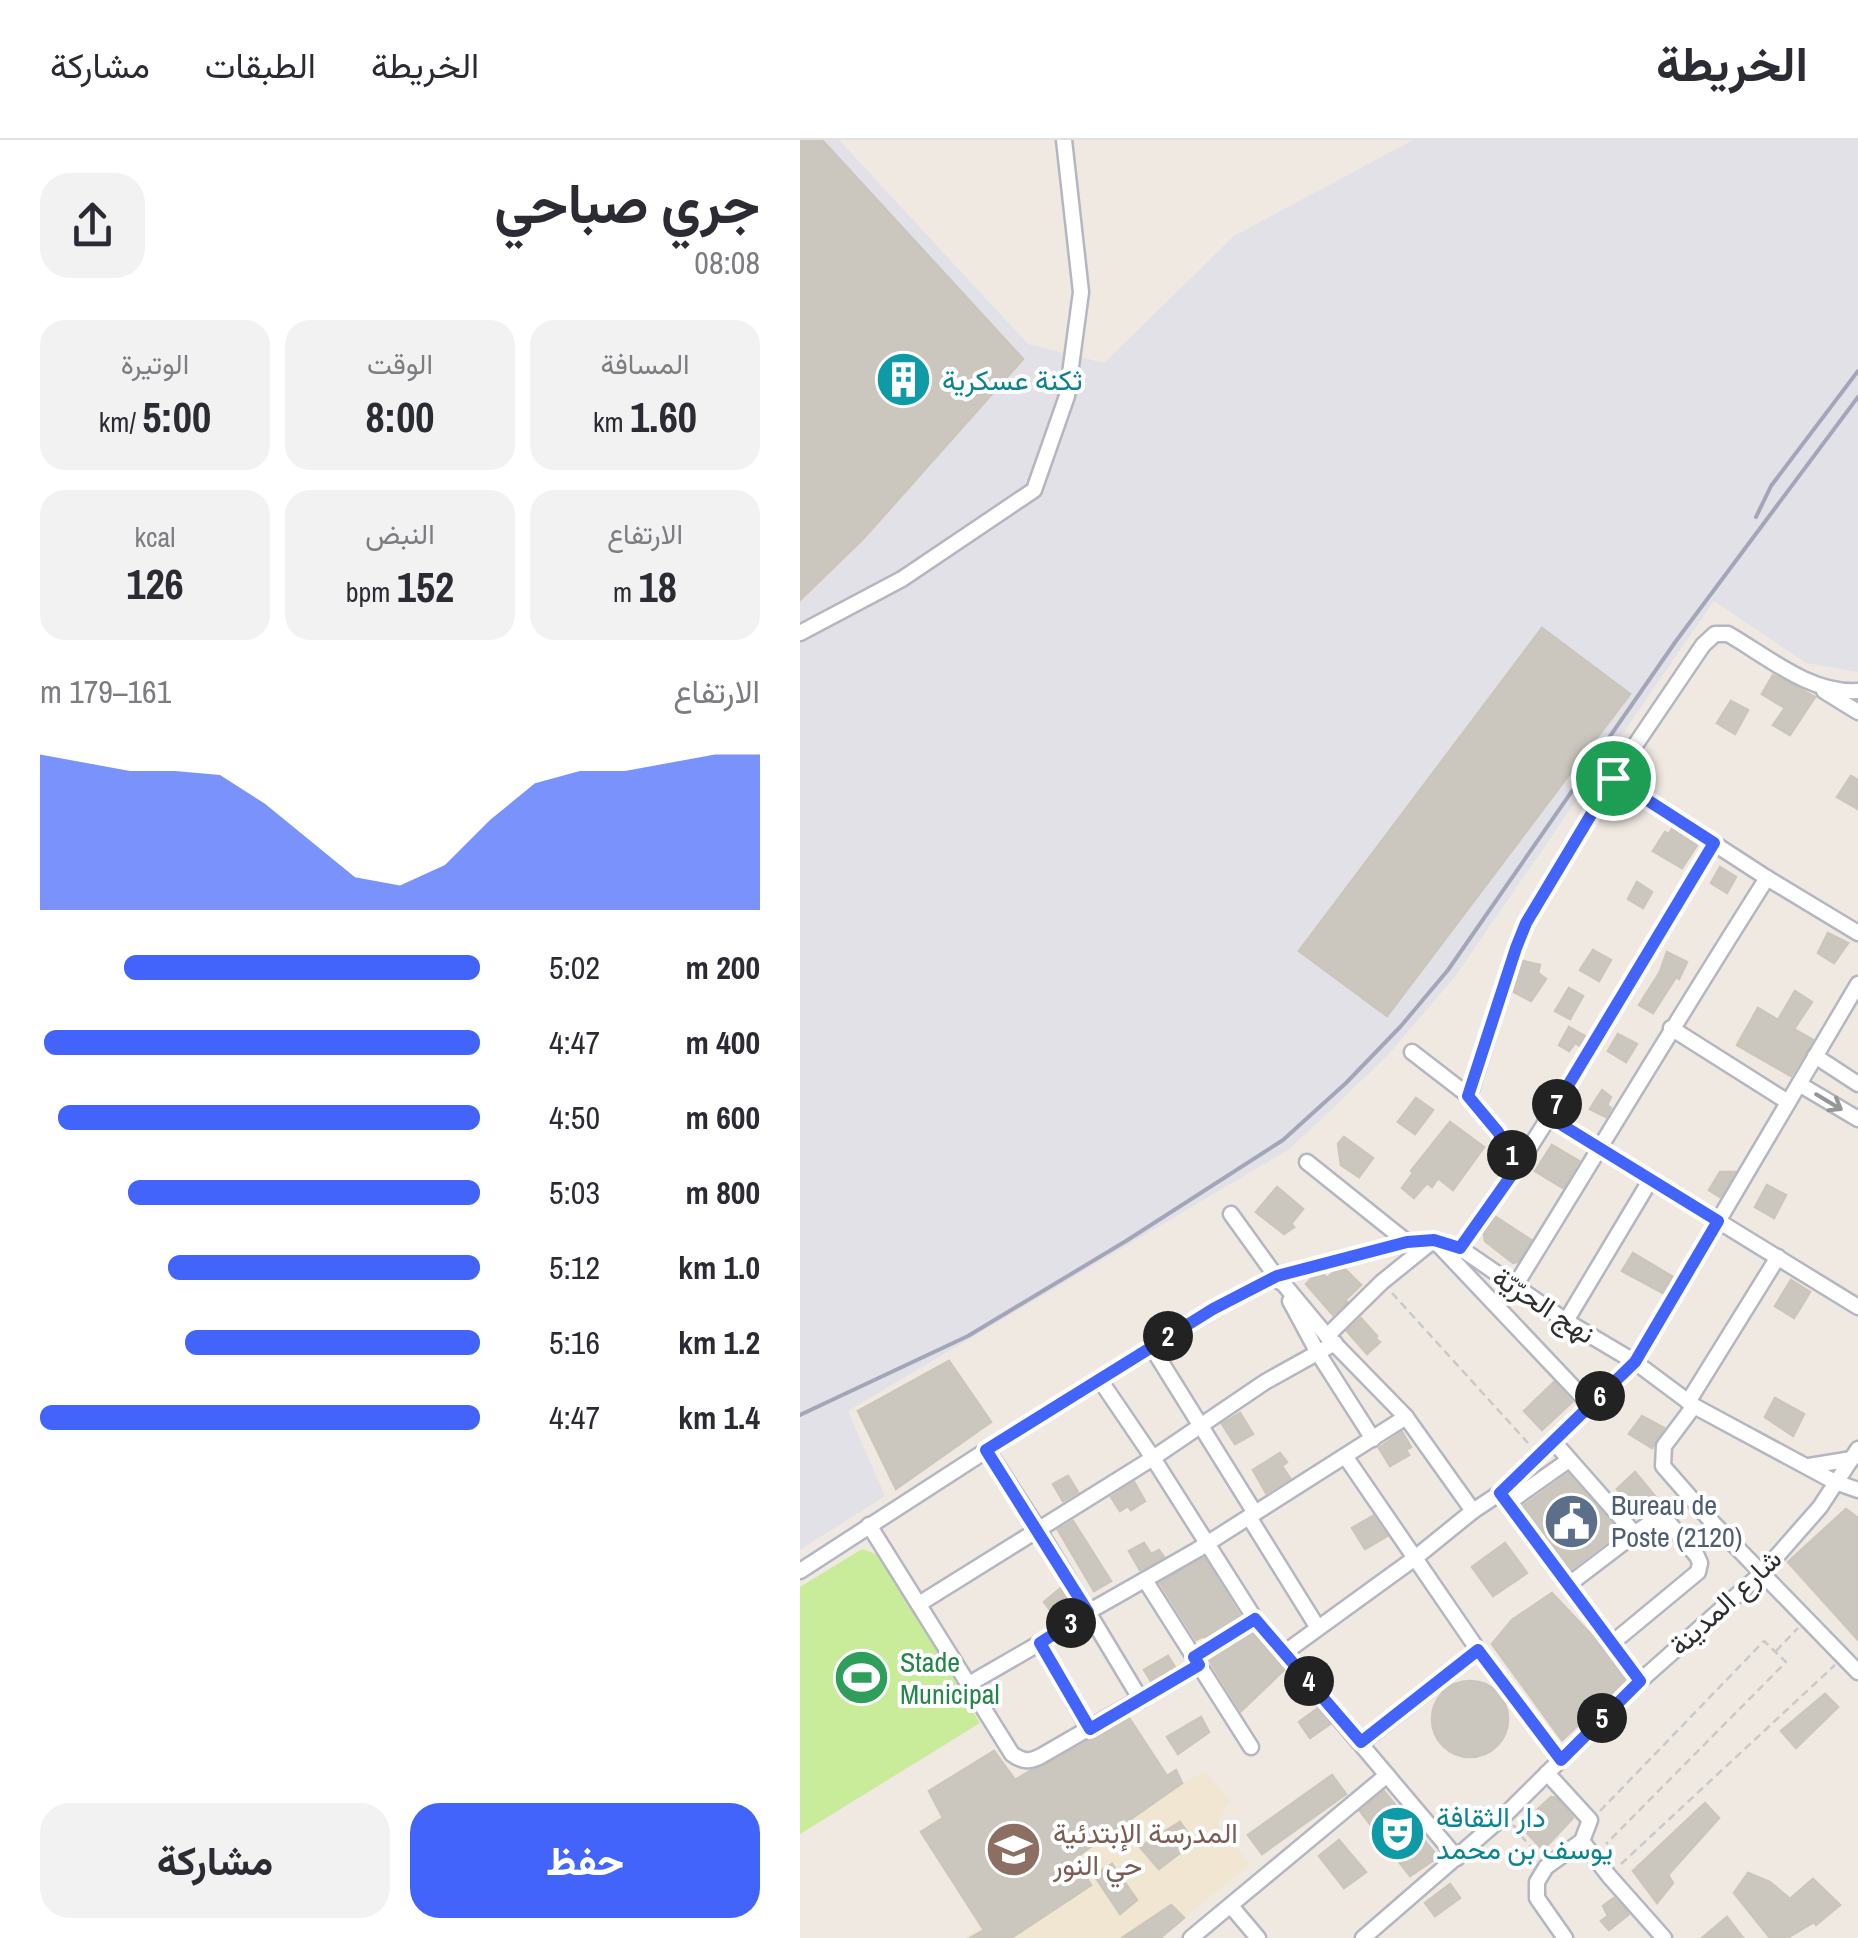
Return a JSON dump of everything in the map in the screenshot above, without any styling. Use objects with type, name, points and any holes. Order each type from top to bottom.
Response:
[{"type":"street","points":[[800,633],[902,579],[1034,490],[1067,396],[1081,292],[1064,140]]},
{"type":"street","points":[[1468,1096],[1526,923],[1613,778],[1703,645],[1715,634],[1728,634],[1858,712]]},
{"type":"street","points":[[1814,686],[1858,691]]},
{"type":"street","points":[[1613,778],[1858,933]]},
{"type":"street","points":[[1460,1248],[1549,1117],[1714,843]]},
{"type":"street","points":[[1515,1286],[1767,878]]},
{"type":"street","points":[[1504,1498],[1540,1455],[1635,1362],[1858,984]]},
{"type":"street","points":[[1672,1028],[1788,1102]]},
{"type":"street","points":[[1412,1052],[1468,1096],[1498,1132],[1518,1166]]},
{"type":"street","points":[[1815,1056],[1858,1084]]},
{"type":"street","points":[[1800,1084],[1858,1120]]},
{"type":"street","points":[[1549,1117],[1858,1307]]},
{"type":"street","points":[[1307,1162],[1407,1242]]},
{"type":"street","points":[[1566,1322],[1651,1179]]},
{"type":"street","points":[[1231,1214],[1331,1340],[1406,1417],[1473,1511]]},
{"type":"street","points":[[919,1604],[1154,1458],[1266,1382],[1318,1353],[1382,1282],[1434,1240],[1590,1406]]},
{"type":"street","name":"نهج الحرّيّة","points":[[800,1571],[1213,1309],[1277,1276],[1407,1242],[1434,1240],[1460,1248],[1566,1322],[1635,1362],[1691,1404],[1834,1482],[1858,1490]]},
{"type":"street","points":[[1778,1258],[1664,1446],[1663,1466],[1711,1521],[1854,1666]]},
{"type":"street","points":[[1277,1276],[1318,1353],[1373,1439]]},
{"type":"street","points":[[1152,1346],[1318,1628]]},
{"type":"street","points":[[1100,1380],[1255,1619],[1458,1858]]},
{"type":"street","points":[[969,1684],[1208,1543],[1406,1417]]},
{"type":"street","points":[[1554,1442],[1634,1534]]},
{"type":"street","points":[[986,1450],[1038,1528],[1141,1700]]},
{"type":"street","points":[[1345,1456],[1478,1650],[1561,1760]]},
{"type":"street","points":[[1809,1466],[1856,1456]]},
{"type":"street","name":"شارع المدينة","points":[[1364,1938],[1505,1816],[1640,1681],[1762,1573],[1820,1507],[1856,1456]]},
{"type":"street","points":[[1284,1652],[1473,1511],[1504,1498],[1569,1460]]},
{"type":"street","points":[[1504,1498],[1640,1681]]},
{"type":"street","points":[[1568,1586],[1653,1521],[1669,1523],[1697,1556],[1698,1572],[1611,1644]]},
{"type":"street","points":[[869,1525],[1012,1754],[1024,1761],[1042,1756],[1141,1700],[1255,1619]]},
{"type":"street","points":[[1144,1580],[1251,1747]]},
{"type":"street","points":[[1040,1643],[1090,1729]]},
{"type":"street","points":[[1361,1742],[1478,1650]]},
{"type":"street","points":[[1547,1774],[1590,1820],[1582,1841],[1546,1867],[1536,1882],[1537,1898],[1566,1938]]},
{"type":"street","points":[[1191,1938],[1387,1775]]},
{"type":"street","points":[[1582,1841],[1661,1935]]},
{"type":"street","points":[[1231,1906],[1258,1938]]},
{"type":"path","points":[[1382,1282],[1540,1455]]},
{"type":"path","points":[[1774,1652],[1806,1620]]},
{"type":"path","points":[[1590,1820],[1764,1642],[1786,1662],[1594,1856]]},
{"type":"path","points":[[1609,1876],[1854,1666]]},
{"type":"path","points":[[1505,1816],[1546,1867]]},
{"type":"shaded area","points":[[800,140],[839,140],[1028,344],[1104,363],[1234,236],[1413,140],[1858,140],[1858,672],[1806,663],[1714,601],[1454,978],[1388,1055],[1291,1148],[848,1411],[885,1496],[800,1550]]},
{"type":"shaded area","points":[[1076,1744],[1087,1759],[1157,1797],[1205,1771],[1230,1801],[1217,1824],[1250,1864],[1160,1938],[965,1938],[980,1927],[923,1830],[942,1812],[929,1791],[995,1751],[1004,1766],[1020,1779]]},
{"type":"green space","name":"Stade Municipal","points":[[862,1549],[879,1555],[980,1723],[800,1834],[800,1587]]},
{"type":"building","name":"ثكنة عسكرية","points":[[800,140],[822,140],[1023,359],[863,539],[800,600]]},
{"type":"building","points":[[1542,628],[1630,694],[1387,1016],[1299,951]]},
{"type":"building","points":[[1773,675],[1815,697],[1790,735],[1773,725],[1785,708],[1762,694]]},
{"type":"building","points":[[1731,701],[1748,710],[1735,734],[1717,723]]},
{"type":"building","points":[[1851,776],[1858,780],[1858,809],[1837,797]]},
{"type":"building","points":[[1672,829],[1697,845],[1682,868],[1653,851],[1665,832],[1669,834]]},
{"type":"building","points":[[1720,867],[1736,877],[1727,893],[1711,883]]},
{"type":"building","points":[[1637,882],[1652,892],[1643,908],[1628,899]]},
{"type":"building","points":[[1828,933],[1848,943],[1834,963],[1818,953]]},
{"type":"building","points":[[1593,950],[1611,960],[1599,981],[1580,970]]},
{"type":"building","points":[[1667,952],[1687,962],[1653,1013],[1639,1005],[1660,972]]},
{"type":"building","points":[[1523,961],[1540,965],[1538,973],[1546,979],[1531,1001],[1514,992]]},
{"type":"building","points":[[1569,988],[1583,996],[1570,1019],[1555,1011]]},
{"type":"building","points":[[1795,991],[1812,1002],[1794,1029],[1813,1040],[1791,1076],[1737,1045],[1758,1008],[1778,1020]]},
{"type":"building","points":[[1569,1027],[1585,1036],[1580,1046],[1575,1043],[1569,1051],[1559,1045]]},
{"type":"building","points":[[1618,1034],[1637,1044],[1626,1062],[1608,1051]]},
{"type":"building","points":[[1602,1090],[1611,1097],[1606,1117],[1590,1109]]},
{"type":"building","points":[[1416,1098],[1433,1110],[1415,1134],[1398,1122]]},
{"type":"building","points":[[1450,1122],[1484,1147],[1453,1190],[1438,1178],[1432,1187],[1427,1183],[1414,1198],[1402,1188]]},
{"type":"building","points":[[1344,1137],[1373,1158],[1359,1177],[1341,1165],[1338,1144]]},
{"type":"building","points":[[1552,1145],[1579,1161],[1563,1188],[1535,1171]]},
{"type":"building","points":[[1720,1172],[1735,1172],[1720,1197],[1709,1190]]},
{"type":"building","points":[[1767,1185],[1786,1195],[1774,1218],[1755,1207]]},
{"type":"building","points":[[1277,1187],[1303,1209],[1291,1224],[1294,1227],[1284,1234],[1256,1212]]},
{"type":"building","points":[[1496,1217],[1531,1240],[1518,1262],[1513,1263],[1485,1241],[1484,1234]]},
{"type":"building","points":[[1633,1253],[1673,1277],[1663,1293],[1622,1271]]},
{"type":"building","points":[[1345,1269],[1361,1285],[1333,1315],[1306,1284],[1312,1278],[1327,1278]]},
{"type":"building","points":[[1791,1280],[1810,1292],[1794,1318],[1775,1306]]},
{"type":"building","points":[[1361,1318],[1380,1342],[1367,1354],[1347,1331]]},
{"type":"building","points":[[949,1361],[991,1422],[896,1489],[858,1411]]},
{"type":"building","points":[[1554,1382],[1572,1402],[1542,1430],[1524,1411]]},
{"type":"building","points":[[1775,1398],[1804,1414],[1793,1436],[1765,1417]]},
{"type":"building","points":[[1240,1413],[1253,1434],[1235,1444],[1222,1424]]},
{"type":"building","points":[[1642,1416],[1664,1428],[1652,1448],[1629,1434]]},
{"type":"building","points":[[1402,1432],[1411,1447],[1406,1450],[1409,1455],[1390,1466],[1379,1448]]},
{"type":"building","points":[[1280,1453],[1287,1462],[1282,1466],[1290,1478],[1266,1493],[1253,1470]]},
{"type":"building","points":[[1635,1472],[1660,1502],[1645,1513],[1617,1489]]},
{"type":"building","name":"Bureau de Poste (2120)","points":[[1568,1474],[1619,1532],[1570,1570],[1523,1506]]},
{"type":"building","points":[[1068,1476],[1078,1492],[1063,1501],[1053,1484]]},
{"type":"building","points":[[1134,1482],[1145,1501],[1131,1510],[1128,1506],[1120,1511],[1111,1497]]},
{"type":"building","points":[[1846,1509],[1858,1518],[1858,1640],[1788,1562]]},
{"type":"building","points":[[1373,1516],[1387,1536],[1365,1549],[1352,1528]]},
{"type":"building","points":[[1073,1521],[1111,1581],[1094,1591],[1058,1530]]},
{"type":"building","points":[[1144,1543],[1151,1554],[1159,1550],[1164,1557],[1140,1570],[1129,1551]]},
{"type":"building","points":[[1505,1543],[1527,1573],[1493,1596],[1472,1567]]},
{"type":"building","points":[[1204,1558],[1240,1616],[1196,1640],[1160,1583]]},
{"type":"building","points":[[1061,1588],[1073,1608],[1057,1619],[1044,1602]]},
{"type":"building","points":[[1552,1593],[1599,1643],[1626,1680],[1562,1740],[1492,1644],[1512,1620]]},
{"type":"building","points":[[1253,1633],[1284,1670],[1241,1711],[1209,1660]]},
{"type":"building","points":[[1168,1656],[1175,1667],[1151,1681],[1144,1670]]},
{"type":"building","points":[[1470,1681],[1497,1692],[1508,1719],[1497,1746],[1470,1757],[1443,1746],[1432,1719],[1443,1692]]},
{"type":"building","points":[[1825,1694],[1838,1707],[1796,1748],[1781,1731]]},
{"type":"building","points":[[1317,1709],[1330,1724],[1310,1738],[1299,1722]]},
{"type":"building","points":[[1201,1717],[1209,1732],[1178,1754],[1167,1737]]},
{"type":"building","name":"المدرسة الإبتدئية حي النور","points":[[1129,1718],[1167,1776],[1176,1770],[1182,1783],[1075,1858],[1091,1885],[1011,1938],[970,1938],[984,1930],[921,1832],[943,1818],[929,1791],[994,1751],[1015,1780]]},
{"type":"building","points":[[1332,1775],[1346,1794],[1262,1854],[1248,1835]]},
{"type":"building","name":"دار الثقافة يوسف بن محمد","points":[[1384,1791],[1438,1857],[1410,1876],[1360,1811]]},
{"type":"building","points":[[1551,1797],[1573,1818],[1543,1850],[1524,1830],[1532,1821],[1529,1817]]},
{"type":"building","points":[[1705,1803],[1719,1818],[1668,1875],[1673,1883],[1657,1903],[1633,1871]]},
{"type":"building","points":[[1180,1822],[1194,1842],[1159,1869],[1140,1847]]},
{"type":"building","points":[[1339,1840],[1366,1872],[1344,1888],[1319,1856]]},
{"type":"building","points":[[1112,1864],[1137,1900],[1120,1914],[1094,1875]]},
{"type":"building","points":[[1748,1873],[1770,1882],[1790,1899],[1813,1879],[1840,1905],[1816,1925],[1814,1922],[1787,1938],[1770,1938],[1734,1893]]},
{"type":"building","points":[[1450,1884],[1460,1898],[1435,1916],[1425,1903]]},
{"type":"building","points":[[1614,1898],[1629,1914],[1609,1930],[1601,1921],[1608,1916],[1603,1906]]},
{"type":"building","points":[[1171,1905],[1184,1918],[1160,1938],[1122,1938]]},
{"type":"building","points":[[1727,1917],[1743,1938],[1702,1938]]},
{"type":"railway","points":[[1756,517],[1771,486],[1858,371]]},
{"type":"railway","points":[[800,1415],[968,1336],[1126,1241],[1283,1140],[1346,1083],[1448,970],[1676,641],[1858,397]]},
{"type":"place","name":"ثكنة عسكرية","points":[[903,380]]},
{"type":"place","name":"Bureau de Poste (2120)","points":[[1572,1521]]},
{"type":"place","name":"Stade Municipal","points":[[861,1678]]},
{"type":"place","name":"دار الثقافة يوسف بن محمد","points":[[1397,1833]]},
{"type":"place","name":"المدرسة الإبتدئية حي النور","points":[[1014,1849]]},
{"type":"route","points":[[1613,778],[1714,843],[1549,1117],[1718,1221],[1635,1362],[1500,1493],[1640,1681],[1561,1760],[1478,1650],[1361,1742],[1255,1619],[1194,1657],[1199,1665],[1090,1729],[1040,1643],[1088,1612],[986,1450],[1213,1309],[1277,1276],[1407,1242],[1434,1240],[1460,1248],[1518,1166],[1498,1132],[1468,1096],[1516,948],[1526,923],[1613,778]]}]
